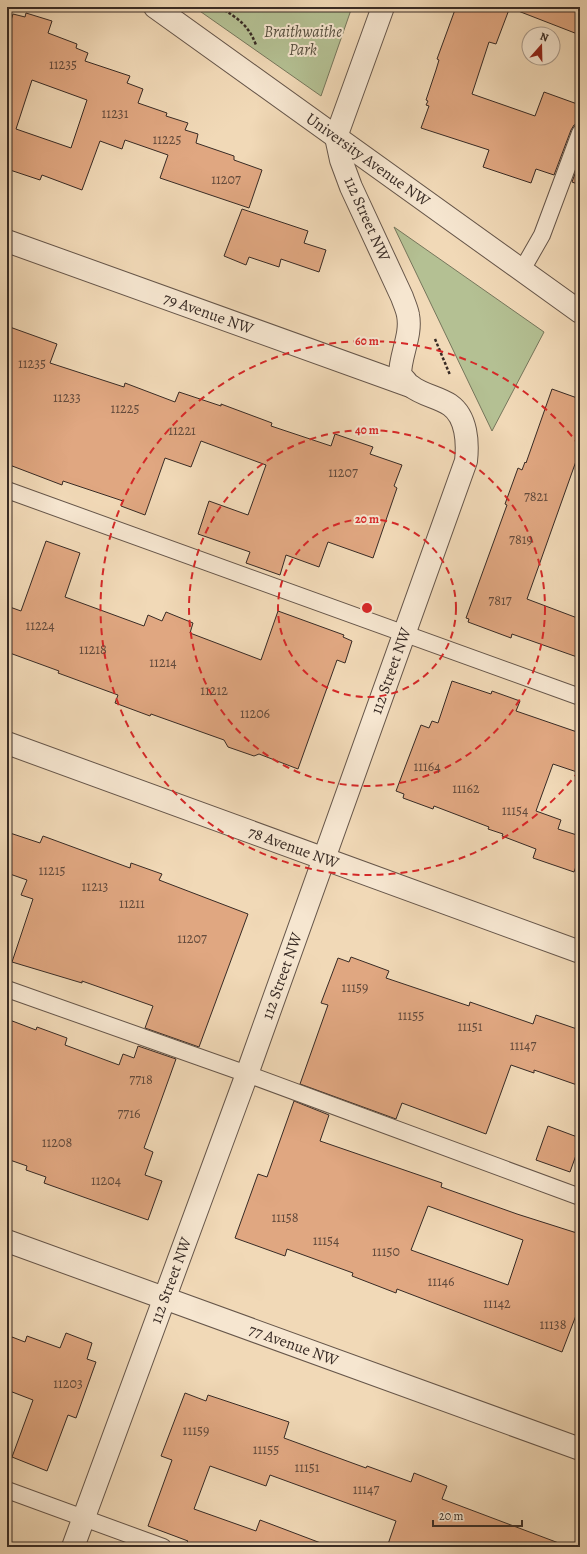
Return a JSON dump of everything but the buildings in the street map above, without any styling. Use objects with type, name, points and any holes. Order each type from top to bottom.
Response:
[{"type":"street","name":"University Avenue NW","points":[[155,7],[580,312]]},
{"type":"street","points":[[336,138],[383,7]]},
{"type":"street","name":"112 Street NW","points":[[336,138],[341,160],[402,297],[408,316],[409,329],[400,362],[400,375],[410,386]]},
{"type":"street","name":"79 Avenue NW","points":[[7,241],[410,386]]},
{"type":"street","points":[[410,386],[450,405]]},
{"type":"street","name":"112 Street NW","points":[[73,1547],[163,1298],[247,1074],[466,461],[468,445],[465,430],[458,415],[450,405]]},
{"type":"street","name":"78 Avenue NW","points":[[7,743],[580,952]]},
{"type":"street","name":"77 Avenue NW","points":[[7,1241],[580,1449]]},
{"type":"lane","points":[[522,270],[542,235],[580,133]]},
{"type":"lane","points":[[7,490],[405,632],[580,697]]},
{"type":"lane","points":[[7,989],[247,1074],[580,1197]]},
{"type":"lane","points":[[7,1490],[163,1547]]},
{"type":"path","points":[[220,7],[246,25],[258,50]]},
{"type":"path","points":[[408,316],[433,333],[452,379],[450,405]]},
{"type":"green space","name":"Braithwaithe Park","points":[[194,7],[352,7],[321,96]]},
{"type":"green space","points":[[394,227],[544,332],[492,431]]}]
